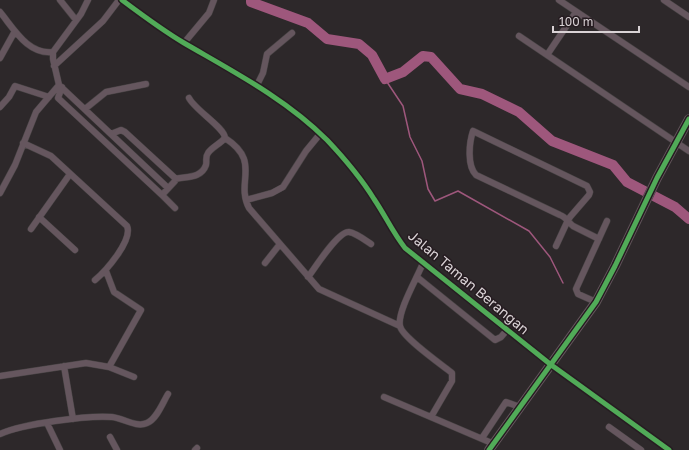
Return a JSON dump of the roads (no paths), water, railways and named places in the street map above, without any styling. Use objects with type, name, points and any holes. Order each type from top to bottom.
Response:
[{"type":"street","points":[[60,0],[76,20]]},
{"type":"street","points":[[88,0],[76,20],[53,52],[54,66],[60,86],[58,98],[175,208]]},
{"type":"street","points":[[54,66],[103,21],[120,0]]},
{"type":"street","name":"Jalan Taman Berangan","points":[[120,0],[184,43],[236,72],[287,106],[320,134],[348,163],[368,190],[399,240],[424,263],[550,364],[667,449]]},
{"type":"street","points":[[184,43],[209,13],[214,0]]},
{"type":"street","points":[[559,0],[689,87]]},
{"type":"street","points":[[664,0],[689,17]]},
{"type":"street","points":[[0,12],[29,46],[46,53],[53,52]]},
{"type":"street","points":[[547,55],[576,12]]},
{"type":"street","points":[[0,58],[15,31]]},
{"type":"street","points":[[257,86],[263,73],[267,54],[292,33]]},
{"type":"street","points":[[519,36],[689,151]]},
{"type":"street","points":[[85,109],[106,92],[146,84]]},
{"type":"street","points":[[0,107],[9,97],[15,86],[49,97]]},
{"type":"street","points":[[0,193],[15,165],[36,112],[60,86]]},
{"type":"street","points":[[60,86],[168,188]]},
{"type":"street","points":[[189,98],[196,108],[223,132],[225,138],[238,148],[244,160],[246,200],[249,208],[319,289],[400,326],[405,335],[452,373],[452,381],[431,417]]},
{"type":"street","points":[[384,397],[482,438],[491,447],[596,302],[657,178],[689,119]]},
{"type":"street","points":[[112,134],[120,130],[125,132],[175,179]]},
{"type":"street","points":[[556,246],[568,220],[589,196],[590,192],[587,186],[473,131],[471,166],[476,175],[560,214],[568,220],[577,229],[599,239]]},
{"type":"street","points":[[246,200],[272,193],[284,187],[304,154],[320,134]]},
{"type":"street","points":[[162,195],[175,179],[192,177],[202,172],[205,167],[207,154],[225,138]]},
{"type":"street","points":[[24,143],[51,156],[127,226],[129,230],[113,262],[106,271],[95,280]]},
{"type":"street","points":[[31,229],[70,174]]},
{"type":"street","points":[[39,217],[75,250]]},
{"type":"street","points":[[596,302],[578,294],[576,289],[607,221]]},
{"type":"street","points":[[308,277],[329,248],[343,233],[352,233],[371,244]]},
{"type":"street","points":[[265,263],[280,244]]},
{"type":"street","points":[[400,326],[402,313],[424,263]]},
{"type":"street","points":[[106,271],[114,292],[141,310],[109,367]]},
{"type":"street","points":[[417,277],[495,340],[507,330]]},
{"type":"street","points":[[0,376],[86,363],[109,367],[134,377]]},
{"type":"street","points":[[64,366],[73,419]]},
{"type":"street","points":[[0,434],[16,428],[73,419],[111,417],[139,425],[146,424],[152,420],[168,394]]},
{"type":"street","points":[[482,438],[506,402],[520,407]]},
{"type":"street","points":[[46,423],[60,450]]},
{"type":"street","points":[[609,427],[642,450]]},
{"type":"street","points":[[110,437],[117,450]]},
{"type":"waterway","points":[[251,0],[251,2],[308,23],[327,39],[359,44],[372,55],[385,79],[403,72],[423,56],[431,57],[460,89],[482,94],[519,112],[552,141],[613,165],[627,182],[675,207],[689,219]]},
{"type":"waterway","points":[[385,79],[403,106],[410,137],[422,161],[428,189],[435,201],[458,191],[529,231],[550,257],[563,283]]}]
